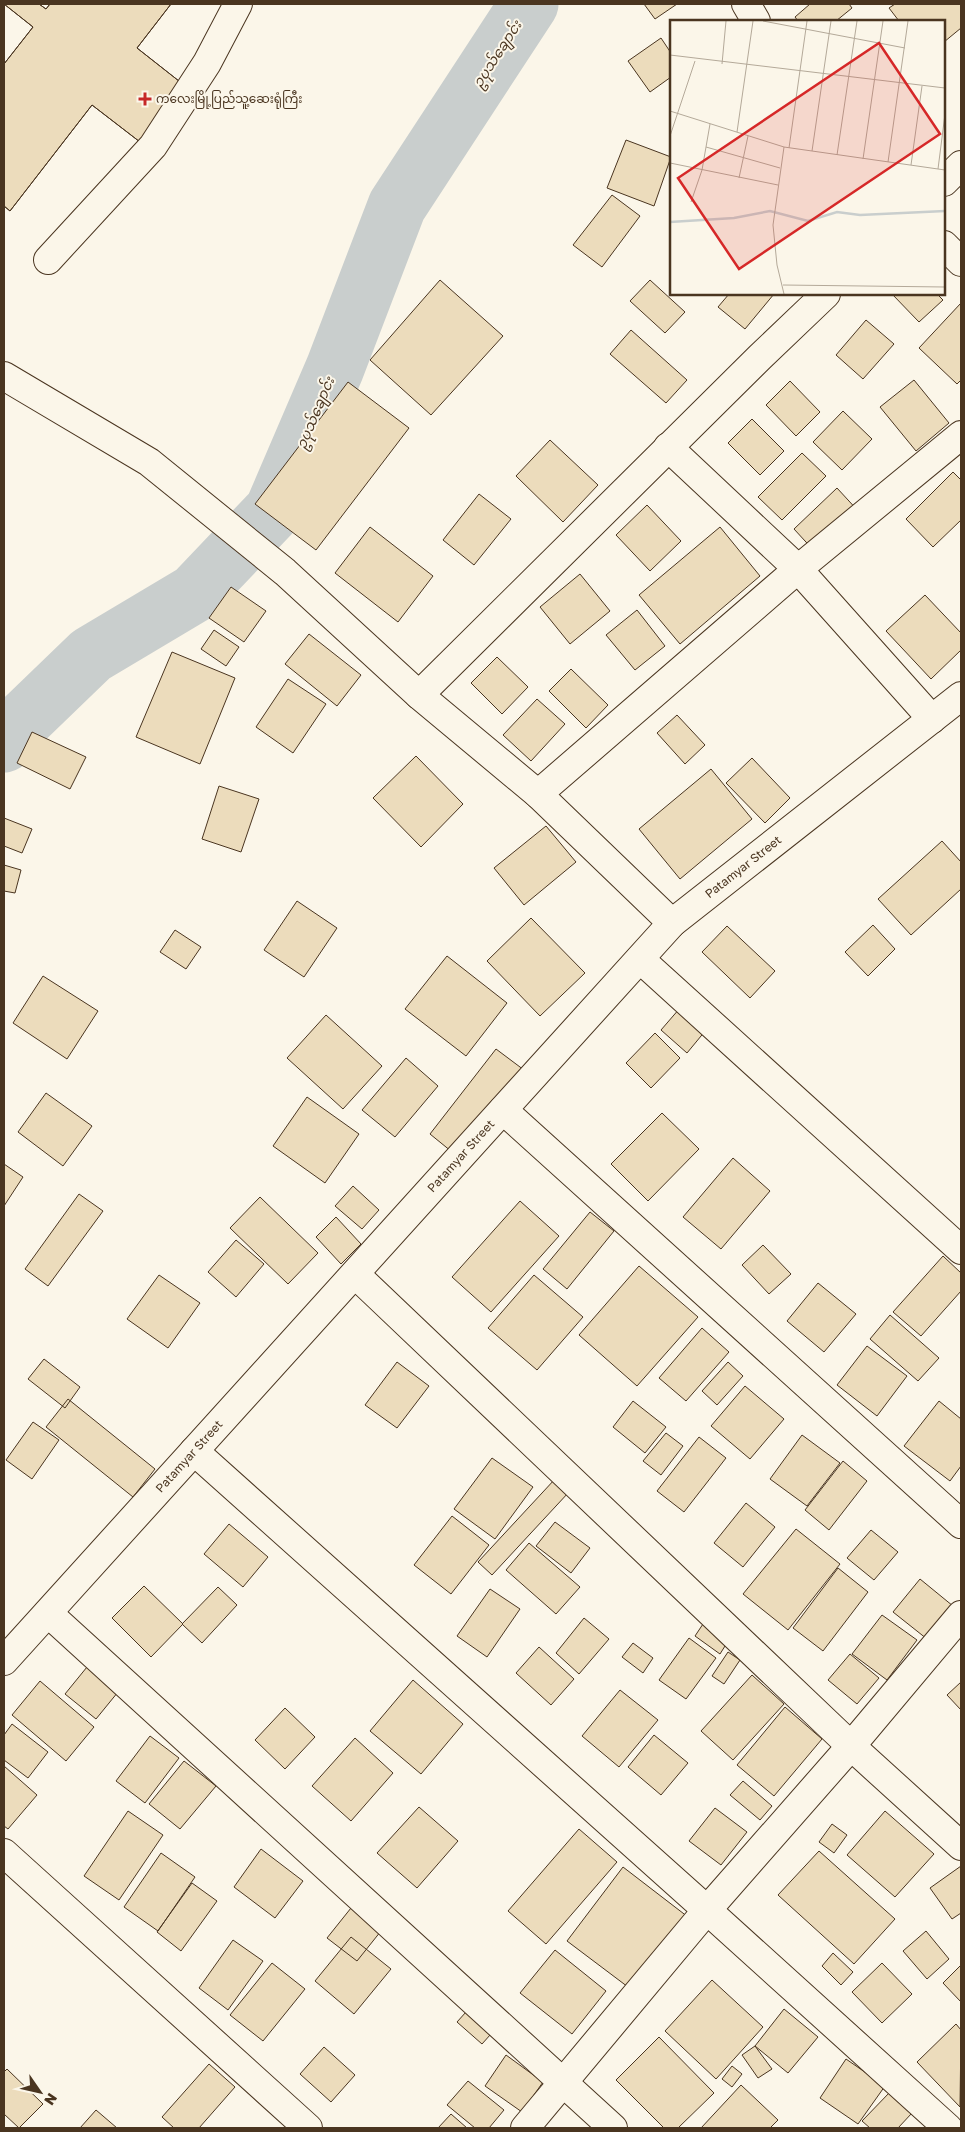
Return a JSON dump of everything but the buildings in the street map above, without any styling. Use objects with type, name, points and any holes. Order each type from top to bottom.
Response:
[{"type":"street","points":[[48,260],[153,146],[207,63],[238,4]]},
{"type":"street","points":[[746,4],[755,20]]},
{"type":"street","points":[[945,181],[961,165]]},
{"type":"street","points":[[945,246],[961,262]]},
{"type":"street","points":[[419,695],[825,295]]},
{"type":"street","points":[[4,376],[149,462],[284,572],[419,695],[538,794],[672,923]]},
{"type":"street","points":[[538,794],[798,569],[961,435]]},
{"type":"street","points":[[668,448],[798,569],[932,719]]},
{"type":"street","name":"Patamyar Street","points":[[4,1661],[672,923],[961,696]]},
{"type":"street","points":[[640,959],[961,1250]]},
{"type":"street","points":[[503,1110],[961,1524]]},
{"type":"street","points":[[355,1274],[852,1746],[961,1846]]},
{"type":"street","points":[[194,1451],[948,2128]]},
{"type":"street","points":[[48,1613],[613,2128]]},
{"type":"street","points":[[524,2128],[707,1910],[852,1746],[961,1615]]},
{"type":"street","points":[[4,1852],[308,2128]]},
{"type":"street","points":[[953,2128],[961,2119]]},
{"type":"waterway","name":"ဥပုသ်ချောင်း","points":[[4,743],[5,738],[91,655],[195,593],[274,510],[335,368],[397,206],[529,4]]},
{"type":"place","name":"ကလေးမြို့ပြည်သူ့ဆေးရုံကြီး","points":[[145,99]]}]
